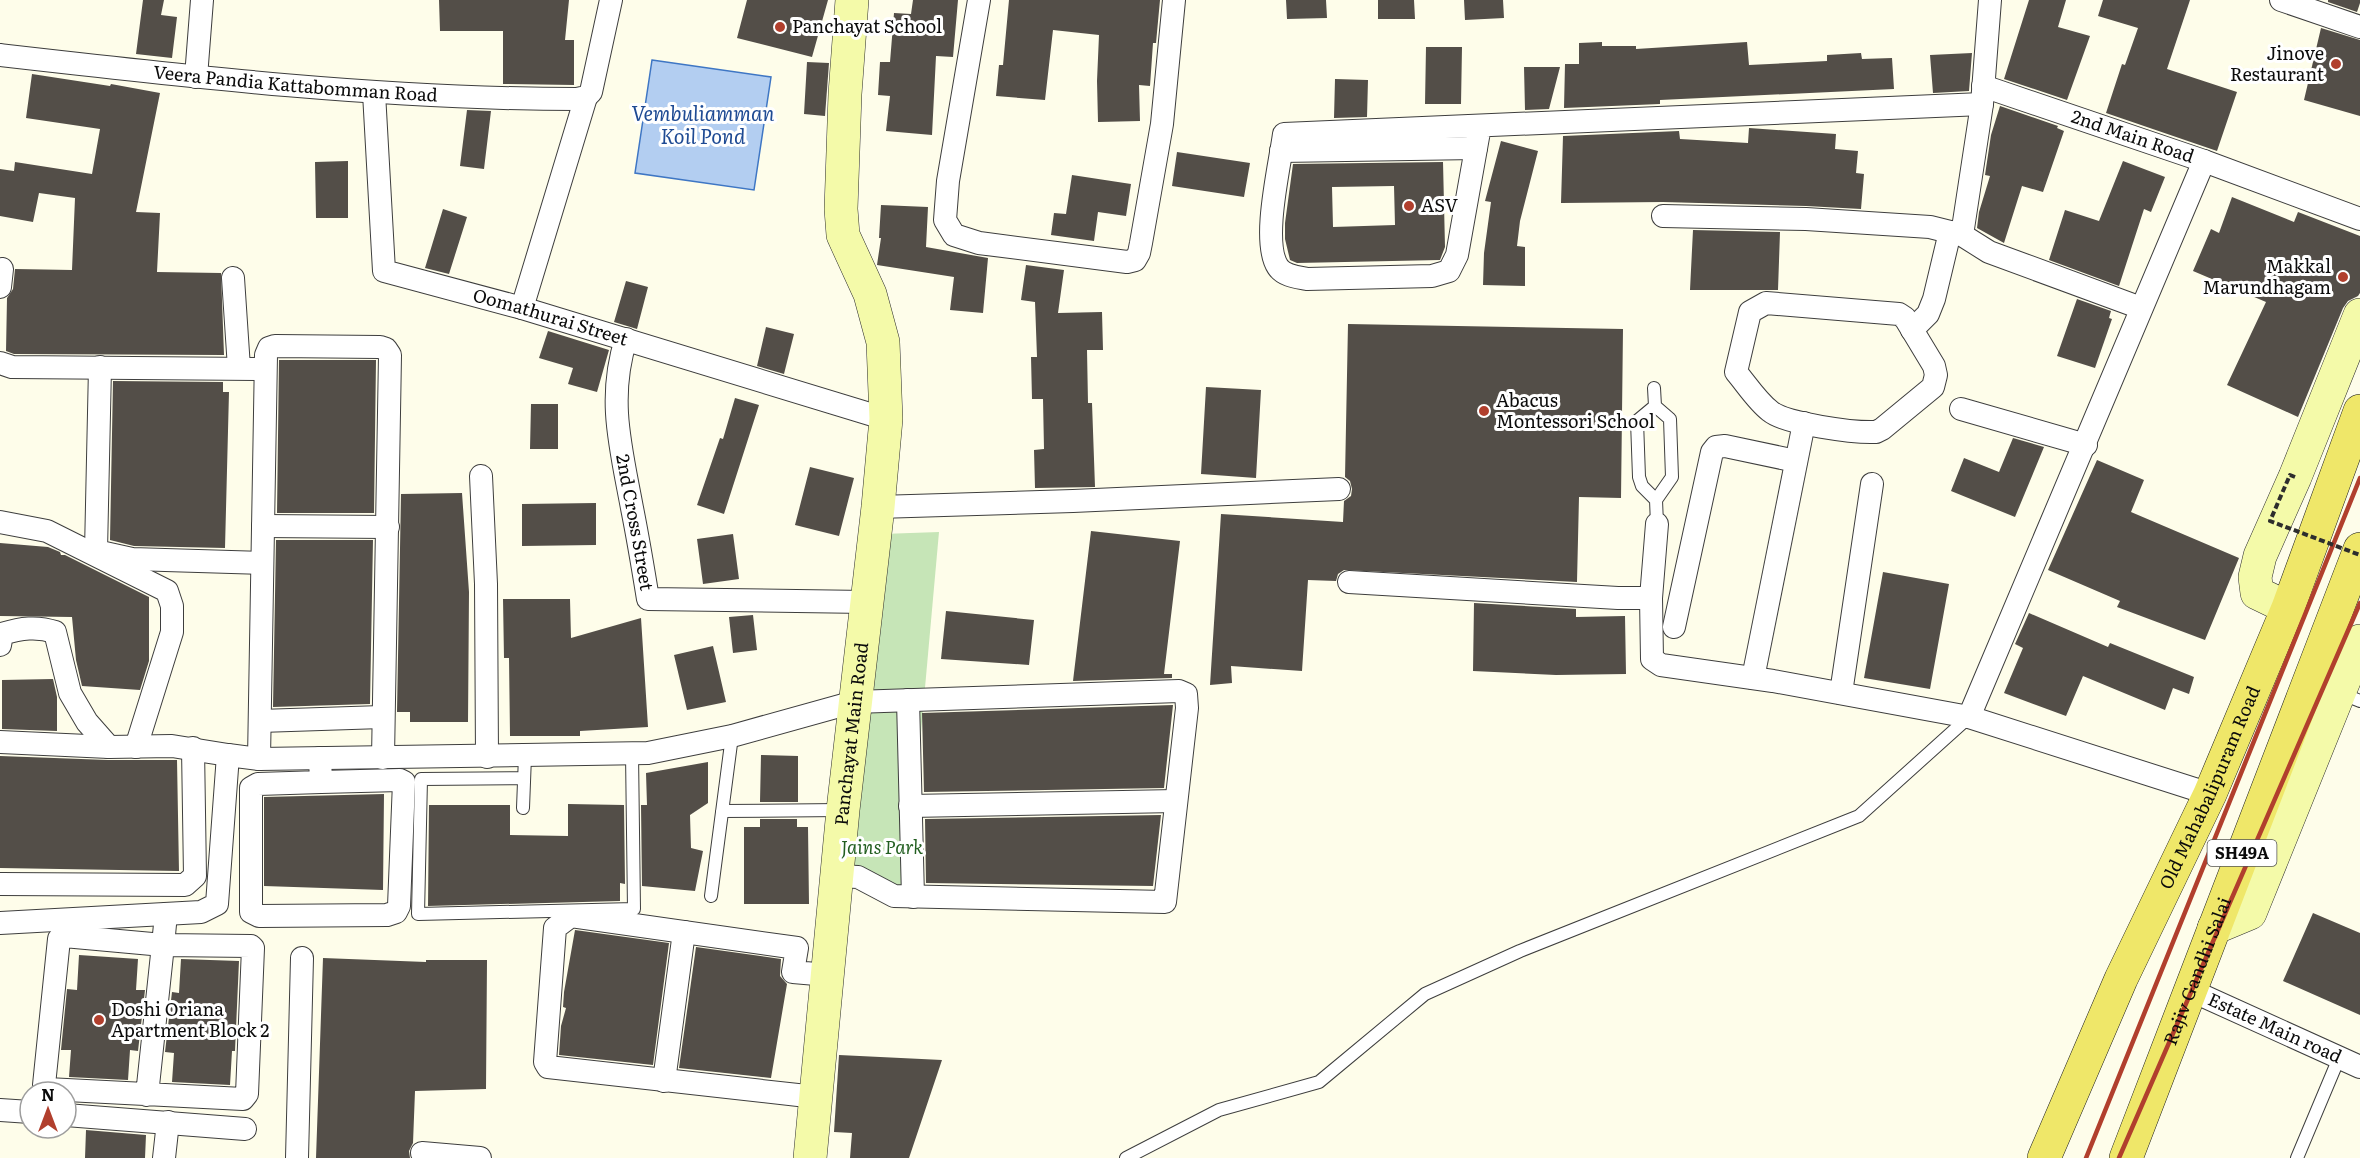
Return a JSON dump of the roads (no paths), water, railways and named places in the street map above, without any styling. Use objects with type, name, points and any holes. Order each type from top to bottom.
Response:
[{"type":"main road","name":"Old Mahabalipuram Road","points":[[2044,1158],[2121,979],[2210,794],[2288,608],[2360,411]]},
{"type":"main road","name":"Rajiv Gandhi Salai","points":[[2126,1158],[2214,928],[2331,690],[2360,549]]},
{"type":"street","points":[[196,77],[202,0]]},
{"type":"street","points":[[522,308],[588,94],[611,0]]},
{"type":"street","name":"Panchayat Main Road","points":[[810,1158],[854,702],[878,507],[886,419],[883,342],[870,294],[843,235],[841,209],[845,94],[852,0]]},
{"type":"street","points":[[979,0],[948,181],[945,220],[954,235],[979,243],[1126,262],[1135,260],[1141,243],[1162,124],[1174,0]]},
{"type":"street","points":[[1912,330],[1928,314],[1956,234],[1982,95],[1990,0]]},
{"type":"street","points":[[2281,0],[2360,27]]},
{"type":"street","name":"Veera Pandia Kattabomman Road","points":[[0,55],[196,77],[374,93],[563,99],[588,94]]},
{"type":"street","name":"Oomathurai Street","points":[[374,93],[384,271],[522,308],[886,419]]},
{"type":"street","points":[[1283,143],[1480,126],[1982,95]]},
{"type":"street","name":"2nd Main Road","points":[[1982,95],[2204,161],[2360,219]]},
{"type":"street","points":[[1283,143],[1269,234],[1278,267],[1289,276],[1307,279],[1432,276],[1449,270],[1458,255],[1480,126]]},
{"type":"street","points":[[1283,143],[1476,148]]},
{"type":"street","points":[[1969,717],[2086,445],[2204,161]]},
{"type":"street","points":[[1663,216],[1806,219],[1930,227],[1956,234],[1989,252],[2141,308]]},
{"type":"street","points":[[233,278],[238,368]]},
{"type":"street","points":[[1766,303],[1899,314],[1905,318],[1934,366],[1936,375],[1933,387],[1876,432],[1804,423],[1779,417],[1769,411],[1736,372],[1750,312],[1766,303]]},
{"type":"street","points":[[2288,608],[2258,593],[2255,577],[2260,556],[2295,477],[2360,315]]},
{"type":"street","name":"2nd Cross Street","points":[[626,339],[616,382],[616,410],[648,599],[866,602]]},
{"type":"street","points":[[263,759],[260,721],[266,355],[269,348],[275,346],[381,347],[386,349],[390,355],[383,758]]},
{"type":"street","points":[[0,363],[12,367],[266,369]]},
{"type":"street","points":[[100,367],[96,551],[132,559],[262,563]]},
{"type":"street","points":[[1961,410],[2086,445]]},
{"type":"street","points":[[1753,678],[1804,423]]},
{"type":"street","points":[[1674,627],[1712,452],[1716,447],[1725,446],[1796,461]]},
{"type":"street","points":[[481,476],[486,584],[487,756]]},
{"type":"street","points":[[1841,693],[1872,484]]},
{"type":"street","points":[[878,507],[1340,489]]},
{"type":"street","points":[[0,522],[47,531],[167,591],[172,606],[172,632],[136,747]]},
{"type":"street","points":[[1657,524],[1651,598],[1652,659],[1654,663],[1841,693],[1969,717],[2210,794]]},
{"type":"street","points":[[263,526],[388,527]]},
{"type":"street","points":[[1348,582],[1606,598],[1651,598]]},
{"type":"street","points":[[0,645],[3,634],[17,629],[42,627],[55,632],[70,693],[87,722],[109,747]]},
{"type":"street","points":[[2331,690],[2360,641]]},
{"type":"street","points":[[0,742],[193,748],[263,759],[487,756],[525,767],[632,753],[648,753],[732,736],[854,702],[1179,691],[1186,694],[1165,902],[894,896],[858,877],[837,876]]},
{"type":"street","points":[[908,700],[913,897]]},
{"type":"street","points":[[260,721],[382,717]]},
{"type":"street","points":[[0,884],[185,885],[195,876],[193,748]]},
{"type":"street","points":[[0,923],[201,912],[217,904],[228,755]]},
{"type":"street","points":[[320,758],[321,782]]},
{"type":"street","points":[[400,780],[404,782],[399,906],[396,912],[387,915],[259,916],[251,912],[251,788],[258,784],[321,782],[400,780]]},
{"type":"street","points":[[910,806],[1176,801]]},
{"type":"street","points":[[147,1095],[166,914]]},
{"type":"street","points":[[816,1097],[548,1067],[545,1062],[555,928],[571,916],[797,948],[793,972],[828,975]]},
{"type":"street","points":[[664,1081],[684,932]]},
{"type":"street","points":[[64,936],[163,945],[251,946],[253,948],[247,1094],[243,1099],[47,1089],[44,1085],[59,939],[64,936]]},
{"type":"street","points":[[297,1158],[302,958]]},
{"type":"street","name":"Estate Main road","points":[[2190,990],[2350,1062]]},
{"type":"street","points":[[0,1110],[18,1111]]},
{"type":"street","points":[[78,1116],[245,1129]]},
{"type":"street","points":[[164,1158],[168,1122]]},
{"type":"street","points":[[422,1153],[480,1158]]},
{"type":"lane","points":[[1654,388],[1655,406],[1670,419],[1671,477],[1656,500],[1657,524]]},
{"type":"lane","points":[[1655,406],[1637,421],[1639,477],[1642,486],[1656,500]]},
{"type":"lane","points":[[1126,1158],[1219,1110],[1319,1082],[1425,994],[1521,951],[1859,816],[1969,717]]},
{"type":"lane","points":[[711,896],[732,736]]},
{"type":"lane","points":[[523,808],[525,767],[421,778],[418,914],[634,909],[632,753]]},
{"type":"lane","points":[[722,811],[843,810]]},
{"type":"lane","points":[[2297,1158],[2350,1062]]},
{"type":"water","name":"Vembuliamman Koil Pond","points":[[652,60],[771,77],[754,190],[635,173]]},
{"type":"railway","points":[[2086,1158],[2360,478]]},
{"type":"railway","points":[[2119,1158],[2360,603]]},
{"type":"place","name":"Panchayat School","points":[[780,27]]},
{"type":"place","name":"Jinove Restaurant","points":[[2336,64]]},
{"type":"place","name":"ASV","points":[[1409,206]]},
{"type":"place","name":"Makkal Marundhagam","points":[[2343,277]]},
{"type":"place","name":"Abacus Montessori School","points":[[1484,411]]},
{"type":"place","name":"Doshi Oriana Apartment Block 2","points":[[99,1020]]},
{"type":"park label","name":"Jains Park","points":[[882,848]]}]
